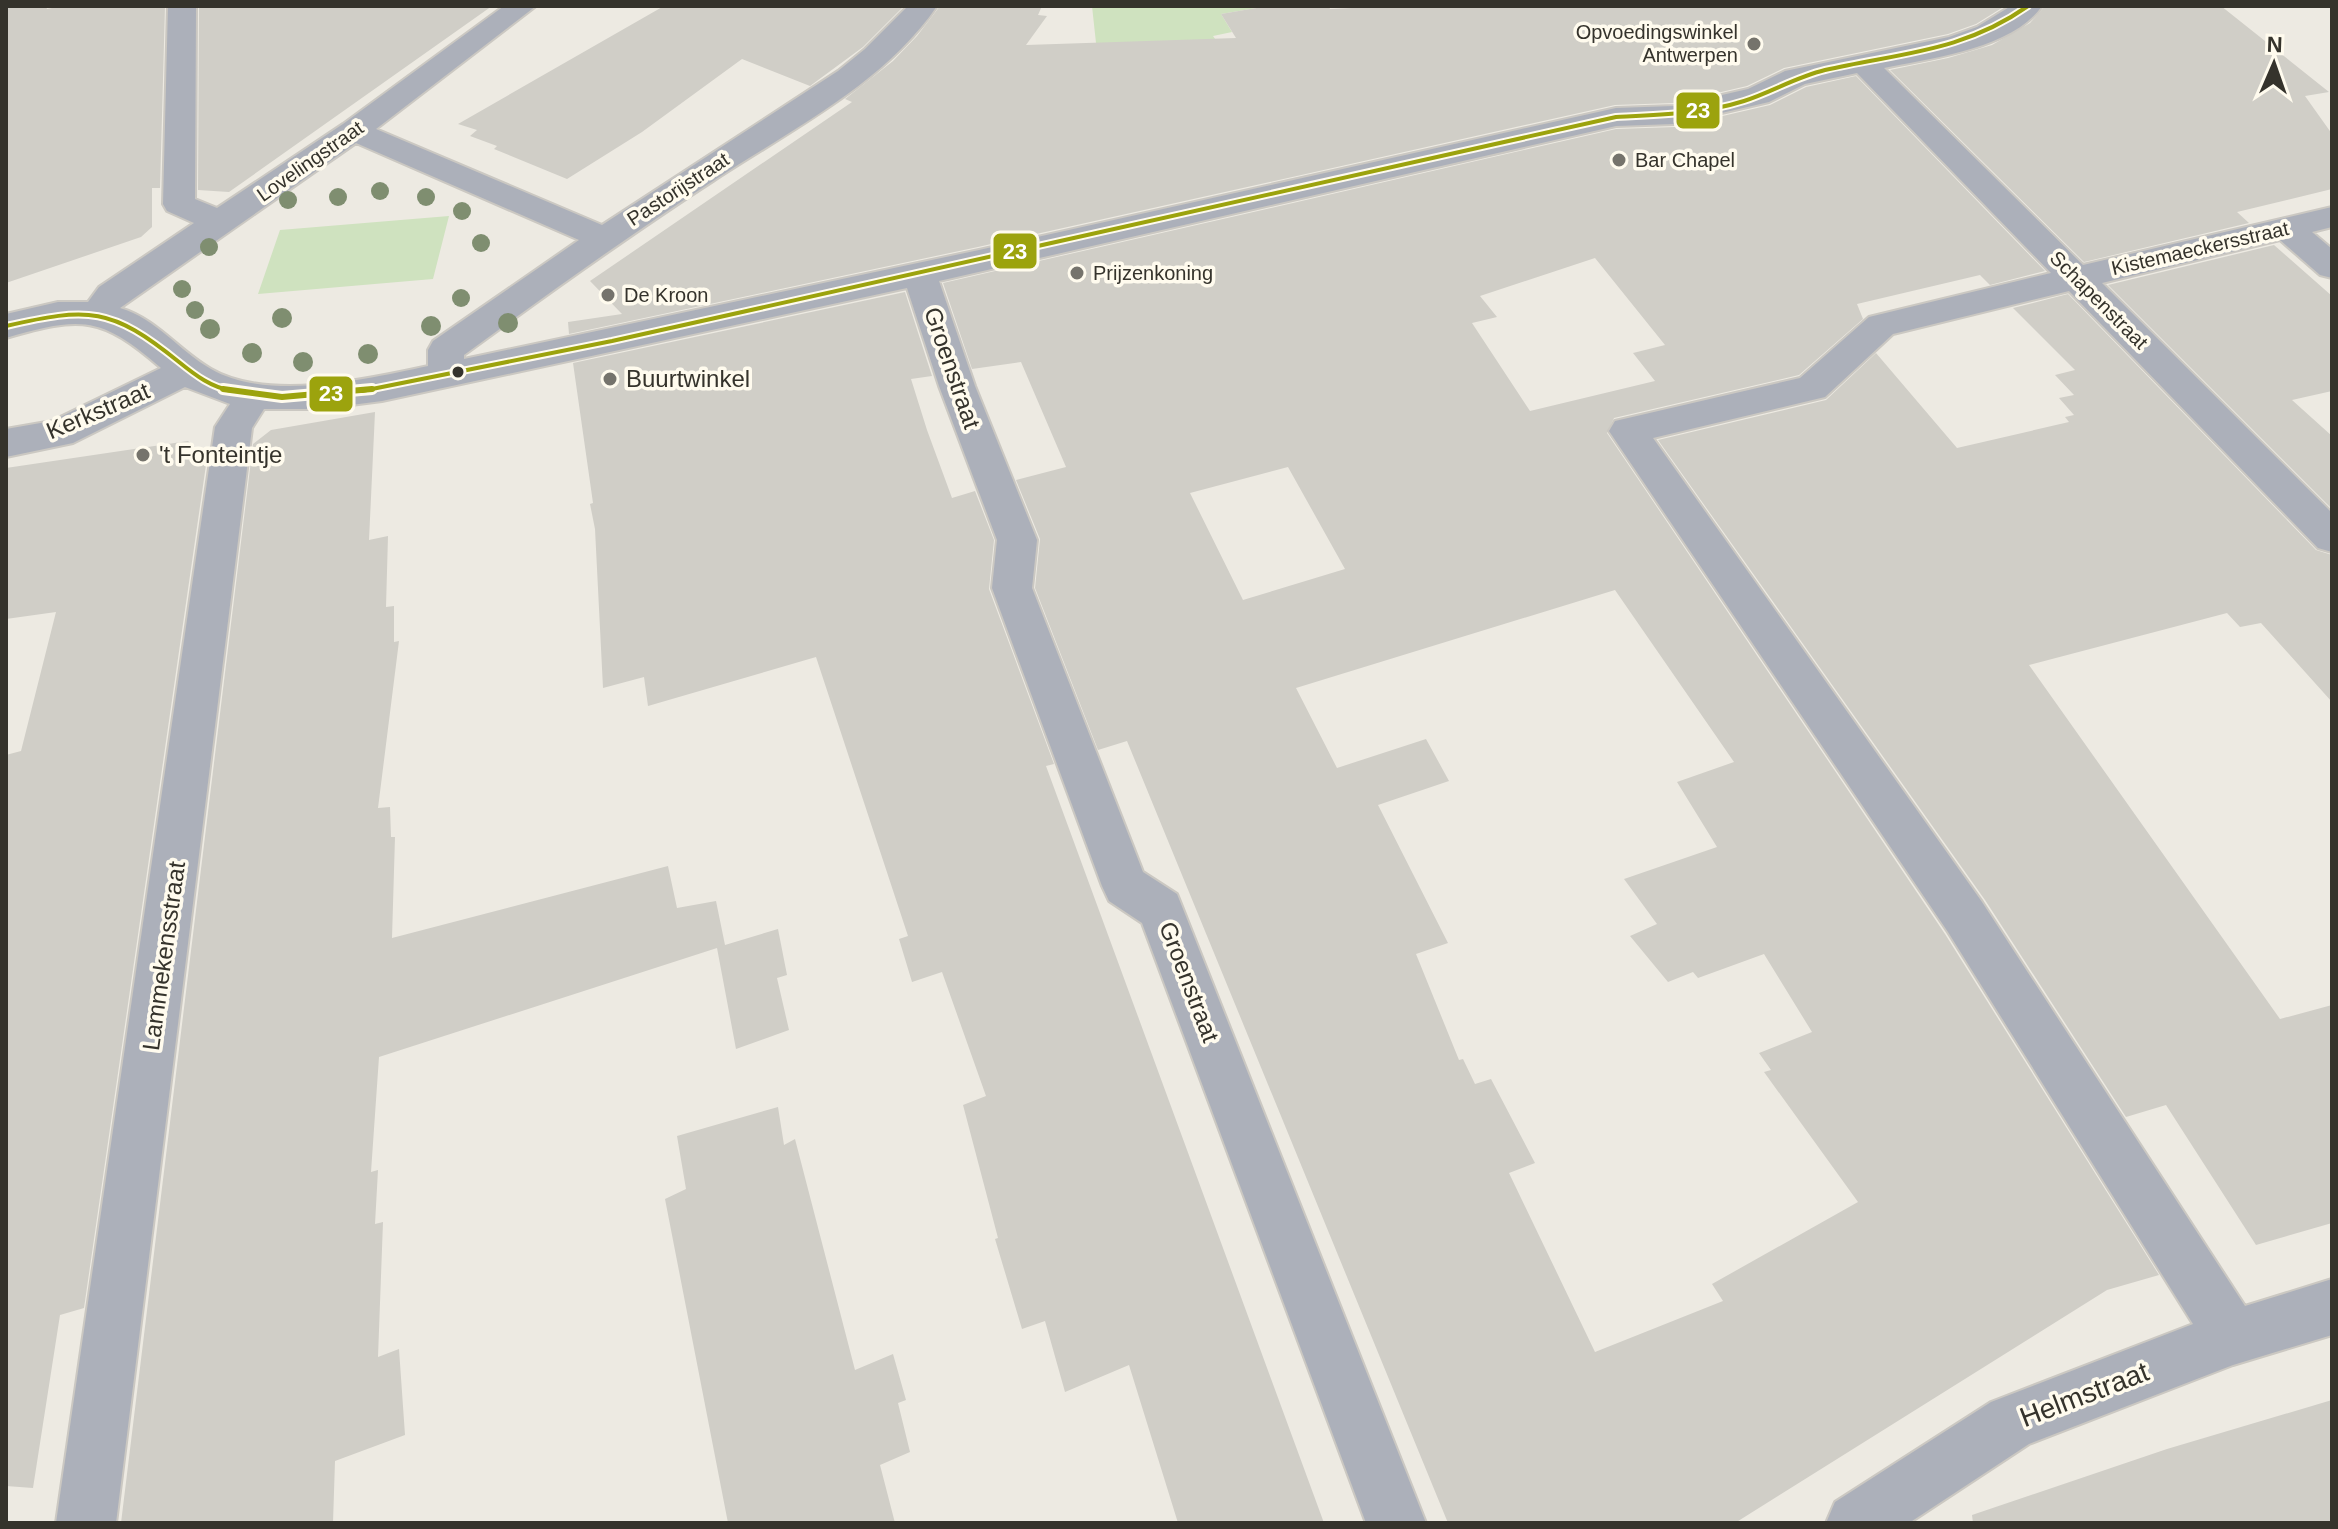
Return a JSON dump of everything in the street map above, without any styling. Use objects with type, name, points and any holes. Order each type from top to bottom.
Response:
[{"type":"street","points":[[182,6],[179,204],[221,223]]},
{"type":"street","name":"Lovelingstraat","points":[[97,314],[111,295],[354,131],[522,6]]},
{"type":"street","name":"Pastorijstraat","points":[[446,375],[446,350],[603,238],[812,101],[875,55],[923,6]]},
{"type":"street","name":"Kerkstraat","points":[[6,326],[43,316],[97,314],[117,317],[139,330],[186,371],[210,384],[286,397],[341,393],[446,375],[920,274],[1616,117],[1674,115],[1744,100],[1796,77],[1956,44],[1987,33],[2028,6]]},
{"type":"street","name":"Schapenstraat","points":[[1865,65],[2332,537]]},
{"type":"street","points":[[354,131],[603,238]]},
{"type":"street","name":"Kistemaeckersstraat","points":[[2233,1337],[1965,917],[1628,431],[1812,388],[1881,325],[2332,217]]},
{"type":"street","points":[[2287,228],[2332,267]]},
{"type":"street","name":"Groenstraat","points":[[920,274],[957,386],[1017,540],[1012,588],[1125,886],[1160,909],[1396,1523]]},
{"type":"street","name":"Kerkstraat","points":[[6,443],[60,433],[186,371]]},
{"type":"street","name":"Lammekensstraat","points":[[86,1523],[234,427],[255,394]]},
{"type":"street","name":"Helmstraat","points":[[1856,1523],[2011,1422],[2233,1337],[2332,1307]]},
{"type":"green space","points":[[1092,6],[1268,6],[1221,14],[1232,32],[1213,36],[1220,46],[1096,43]]},
{"type":"green space","points":[[449,216],[433,279],[258,294],[280,230]]},
{"type":"building","points":[[6,6],[46,6],[47,9],[62,6],[165,6],[160,188],[152,188],[152,227],[141,237],[6,283]]},
{"type":"building","points":[[199,6],[492,6],[229,192],[198,190]]},
{"type":"building","points":[[664,6],[904,6],[863,47],[810,86],[742,59],[642,132],[567,179],[494,149],[497,146],[470,136],[477,130],[458,124]]},
{"type":"building","points":[[940,6],[1042,6],[1038,15],[1047,16],[1026,45],[1236,38],[1221,14],[1268,6],[1329,6],[1330,9],[1396,6],[2005,6],[1976,24],[1948,34],[1784,68],[1747,86],[1674,103],[1615,105],[978,247],[569,334],[568,322],[622,314],[590,281],[852,102],[845,99],[893,61]]},
{"type":"building","points":[[2045,6],[2221,6],[2329,92],[2305,96],[2332,134],[2332,189],[2237,212],[2249,223],[2084,262],[1890,70],[1992,45],[2030,23]]},
{"type":"building","points":[[1856,76],[2045,271],[1990,285],[1980,275],[1857,304],[1863,319],[1799,375],[1614,418],[1607,433],[1945,934],[2159,1275],[2107,1290],[1735,1523],[1448,1523],[1127,741],[1098,750],[1035,588],[1040,539],[1016,480],[1066,467],[1021,362],[972,369],[943,283],[1616,129],[1675,127],[1770,105],[1806,87]],"holes":[[[1595,258],[1665,345],[1633,353],[1655,381],[1530,411],[1472,323],[1497,317],[1480,296]],[[1288,467],[1345,569],[1243,600],[1190,493]],[[1615,590],[1734,762],[1677,782],[1717,847],[1624,879],[1657,924],[1630,936],[1668,982],[1693,972],[1698,978],[1764,954],[1812,1032],[1759,1053],[1771,1070],[1764,1072],[1858,1202],[1712,1284],[1723,1301],[1595,1352],[1509,1173],[1535,1163],[1491,1079],[1475,1084],[1463,1059],[1459,1060],[1416,954],[1448,943],[1378,805],[1449,781],[1426,739],[1337,768],[1296,688]]]},
{"type":"building","points":[[2274,245],[2332,296],[2332,391],[2292,400],[2332,436],[2332,509],[2108,285]]},
{"type":"building","points":[[905,292],[932,376],[911,379],[927,430],[952,498],[975,491],[994,540],[989,589],[1054,764],[1046,766],[1324,1523],[1178,1523],[1129,1365],[1065,1392],[1045,1321],[1022,1329],[995,1239],[998,1238],[963,1105],[986,1096],[942,972],[912,982],[899,939],[908,936],[816,657],[648,706],[644,677],[603,688],[595,529],[590,504],[593,503],[573,363]]},
{"type":"building","points":[[2068,294],[2316,550],[2332,555],[2332,702],[2261,623],[2240,627],[2227,613],[2029,665],[2280,1019],[2332,1005],[2332,1223],[2256,1245],[2166,1105],[2126,1117],[1985,900],[1658,440],[1826,400],[1876,353],[1957,448],[2069,422],[2065,417],[2074,415],[2059,398],[2074,395],[2055,375],[2075,370],[2013,308]]},
{"type":"building","points":[[375,412],[369,540],[388,536],[386,607],[394,606],[394,642],[399,641],[378,808],[390,807],[391,837],[395,837],[392,938],[668,866],[677,908],[716,901],[725,945],[778,929],[787,975],[777,978],[789,1030],[736,1049],[717,948],[379,1057],[371,1172],[378,1170],[375,1224],[383,1222],[378,1357],[399,1349],[405,1435],[335,1461],[333,1523],[121,1523],[253,444],[271,430]]},
{"type":"building","points":[[188,441],[207,458],[84,1308],[60,1315],[33,1488],[6,1486],[6,755],[21,751],[56,612],[6,619],[6,468]]},
{"type":"building","points":[[778,1107],[784,1145],[795,1139],[855,1370],[893,1354],[906,1400],[898,1403],[910,1452],[880,1465],[895,1523],[728,1523],[665,1199],[686,1189],[677,1136]]},
{"type":"building","points":[[2332,1400],[2332,1523],[1973,1523],[1972,1515],[2167,1449]]},
{"type":"transit line","name":"23","points":[[6,326],[58,314],[111,317],[142,332],[199,378],[225,390],[282,397],[357,392],[612,341],[1616,117],[1670,114],[1725,106],[1760,95],[1798,77],[1918,53],[1976,37],[2003,24],[2028,6]]},
{"type":"place","name":"Opvoedingswinkel Antwerpen","points":[[1754,44]]},
{"type":"place","name":"Bar Chapel","points":[[1619,160]]},
{"type":"place","name":"Prijzenkoning","points":[[1077,273]]},
{"type":"place","name":"De Kroon","points":[[608,295]]},
{"type":"place","name":"Buurtwinkel","points":[[610,379]]},
{"type":"place","name":"'t Fonteintje","points":[[143,455]]}]
